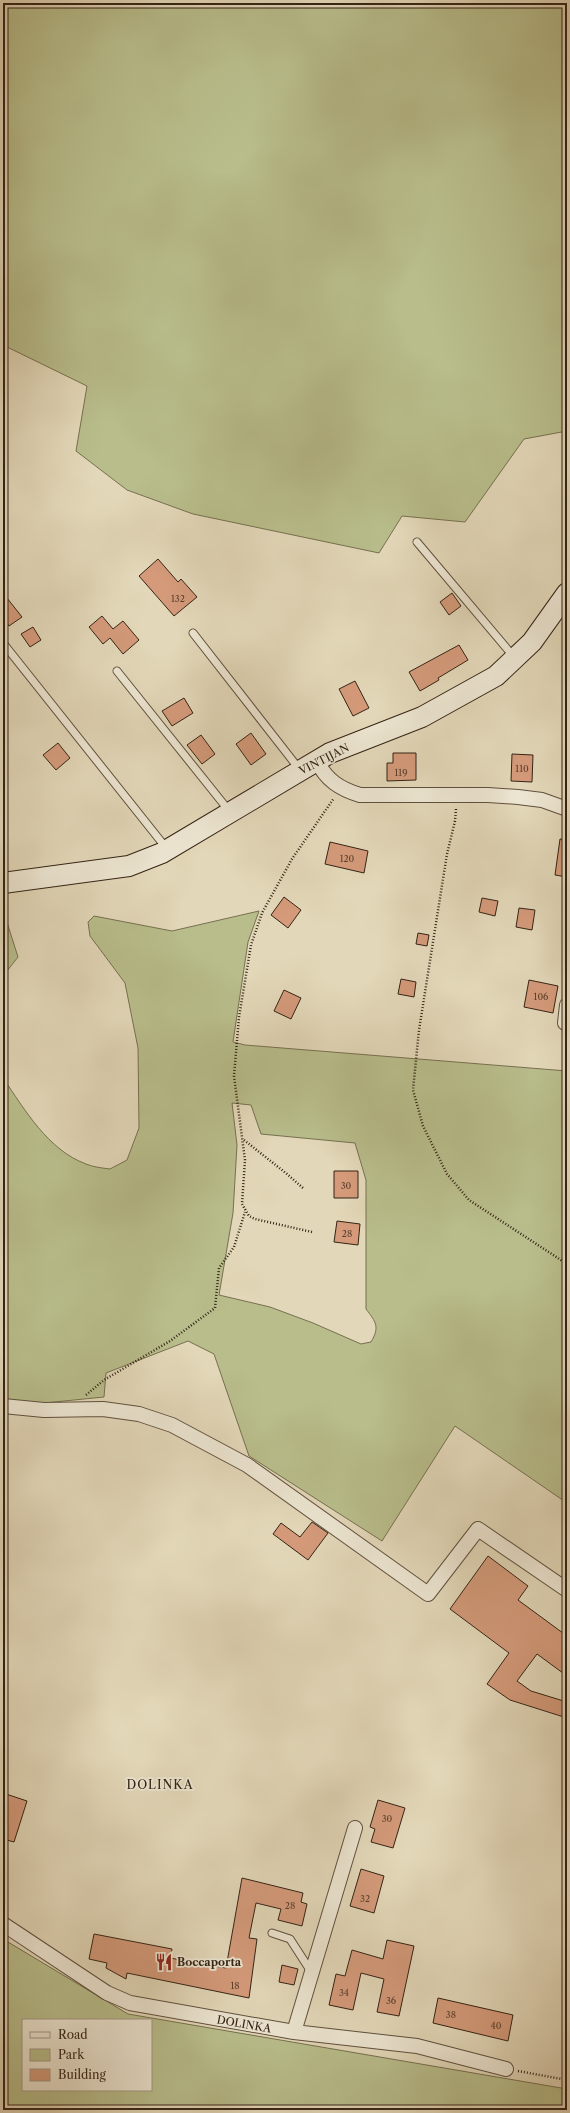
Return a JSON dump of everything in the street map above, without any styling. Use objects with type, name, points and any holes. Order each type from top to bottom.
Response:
[{"type":"main road","name":"VINTIJAN","points":[[3,883],[129,866],[168,849],[330,753],[422,717],[496,676],[516,659],[532,642],[567,593]]},
{"type":"street","points":[[308,766],[325,775],[341,788],[360,795],[488,795],[518,797],[542,800],[567,809]]},
{"type":"street","points":[[565,1022],[567,1005]]},
{"type":"street","points":[[3,1406],[103,1409],[139,1414],[172,1425],[247,1465],[428,1594],[478,1528],[567,1590]]},
{"type":"street","points":[[294,2032],[355,1828]]},
{"type":"street","name":"DOLINKA","points":[[3,1924],[107,1993],[130,2003],[294,2032],[417,2046],[506,2068]]},
{"type":"lane","points":[[417,542],[516,659]]},
{"type":"lane","points":[[193,633],[308,766]]},
{"type":"lane","points":[[3,643],[168,849]]},
{"type":"lane","points":[[117,671],[230,812]]},
{"type":"lane","points":[[272,1934],[290,1939],[312,1973]]},
{"type":"path","points":[[312,1232],[255,1219],[245,1211],[242,1204],[245,1160],[236,1096],[235,1052],[247,964],[255,928],[292,859],[341,788]]},
{"type":"path","points":[[455,796],[455,821],[447,854],[419,1030],[413,1090],[423,1126],[447,1174],[469,1200],[567,1264]]},
{"type":"path","points":[[243,1139],[303,1188]]},
{"type":"path","points":[[68,1409],[104,1380],[170,1341],[215,1308],[219,1268],[234,1247],[245,1211]]},
{"type":"path","points":[[506,2068],[567,2080]]},
{"type":"green space","points":[[3,3],[567,3],[567,431],[524,439],[465,522],[402,516],[379,553],[193,514],[127,490],[76,451],[87,386],[3,345]]},
{"type":"green space","points":[[3,910],[18,957],[3,976]]},
{"type":"green space","points":[[259,911],[248,942],[233,1042],[245,1045],[567,1071],[567,1503],[455,1426],[382,1541],[249,1456],[214,1354],[188,1341],[106,1373],[104,1397],[24,1405],[3,1402],[3,1078],[38,1128],[72,1158],[92,1166],[110,1169],[127,1160],[139,1128],[138,1048],[125,983],[90,936],[88,922],[94,916],[172,931]],"holes":[[[232,1103],[251,1105],[261,1134],[355,1143],[366,1180],[366,1309],[376,1325],[374,1337],[371,1342],[361,1344],[313,1323],[270,1307],[219,1295],[233,1213],[237,1145]]]},
{"type":"green space","points":[[3,1939],[128,2014],[567,2089],[567,2110],[3,2110]]},
{"type":"building","points":[[158,559],[178,582],[181,579],[197,597],[174,616],[139,576]]},
{"type":"building","points":[[3,593],[22,617],[9,626],[3,617]]},
{"type":"building","points":[[452,593],[461,606],[449,615],[440,602]]},
{"type":"building","points":[[102,616],[113,629],[123,621],[139,640],[123,654],[110,638],[103,644],[89,627]]},
{"type":"building","points":[[33,627],[41,640],[30,647],[21,634]]},
{"type":"building","points":[[459,645],[468,660],[420,691],[409,672]]},
{"type":"building","points":[[355,681],[369,708],[353,716],[339,689]]},
{"type":"building","points":[[184,698],[193,713],[172,726],[162,711]]},
{"type":"building","points":[[251,733],[266,754],[251,765],[236,744]]},
{"type":"building","points":[[201,735],[215,754],[202,764],[187,745]]},
{"type":"building","points":[[58,743],[70,758],[56,770],[43,755]]},
{"type":"building","points":[[393,753],[416,753],[416,780],[387,781],[387,763],[393,763]]},
{"type":"building","points":[[512,754],[533,755],[532,782],[511,781]]},
{"type":"building","points":[[560,839],[567,840],[567,877],[555,875]]},
{"type":"building","points":[[330,842],[368,851],[364,873],[325,864]]},
{"type":"building","points":[[284,897],[301,910],[288,928],[271,915]]},
{"type":"building","points":[[482,898],[498,901],[495,916],[479,912]]},
{"type":"building","points":[[519,908],[535,910],[532,930],[516,927]]},
{"type":"building","points":[[418,933],[429,935],[427,946],[416,944]]},
{"type":"building","points":[[401,979],[416,982],[414,997],[398,994]]},
{"type":"building","points":[[529,980],[558,986],[553,1013],[524,1007]]},
{"type":"building","points":[[284,990],[301,998],[291,1019],[274,1011]]},
{"type":"building","points":[[334,1171],[358,1171],[358,1198],[334,1198]]},
{"type":"building","points":[[337,1221],[360,1224],[358,1245],[334,1242]]},
{"type":"building","points":[[312,1522],[328,1533],[308,1560],[273,1534],[281,1523],[300,1537]]},
{"type":"building","points":[[488,1556],[528,1586],[518,1600],[567,1636],[567,1676],[537,1654],[517,1681],[531,1691],[567,1702],[567,1718],[510,1700],[487,1684],[509,1653],[450,1609]]},
{"type":"building","points":[[3,1793],[27,1801],[14,1842],[3,1839]]},
{"type":"building","points":[[378,1800],[405,1808],[393,1848],[371,1842],[375,1829],[370,1827]]},
{"type":"building","points":[[361,1869],[384,1876],[374,1913],[350,1906]]},
{"type":"building","points":[[242,1878],[303,1893],[301,1902],[307,1904],[302,1926],[278,1920],[281,1909],[256,1903],[249,1938],[257,1939],[249,1998],[127,1973],[126,1979],[106,1968],[107,1963],[89,1959],[94,1934],[172,1949],[170,1958],[226,1968]]},
{"type":"building","points":[[387,1940],[414,1946],[399,2016],[377,2012],[384,1979],[361,1973],[353,2010],[329,2005],[336,1974],[345,1976],[352,1950],[383,1959]]},
{"type":"building","points":[[282,1965],[298,1969],[294,1985],[279,1982]]},
{"type":"building","points":[[438,1998],[513,2015],[508,2041],[433,2023]]},
{"type":"place","name":"Boccaporta","points":[[164,1962]]},
{"type":"district","name":"DOLINKA","points":[[160,1784]]}]
